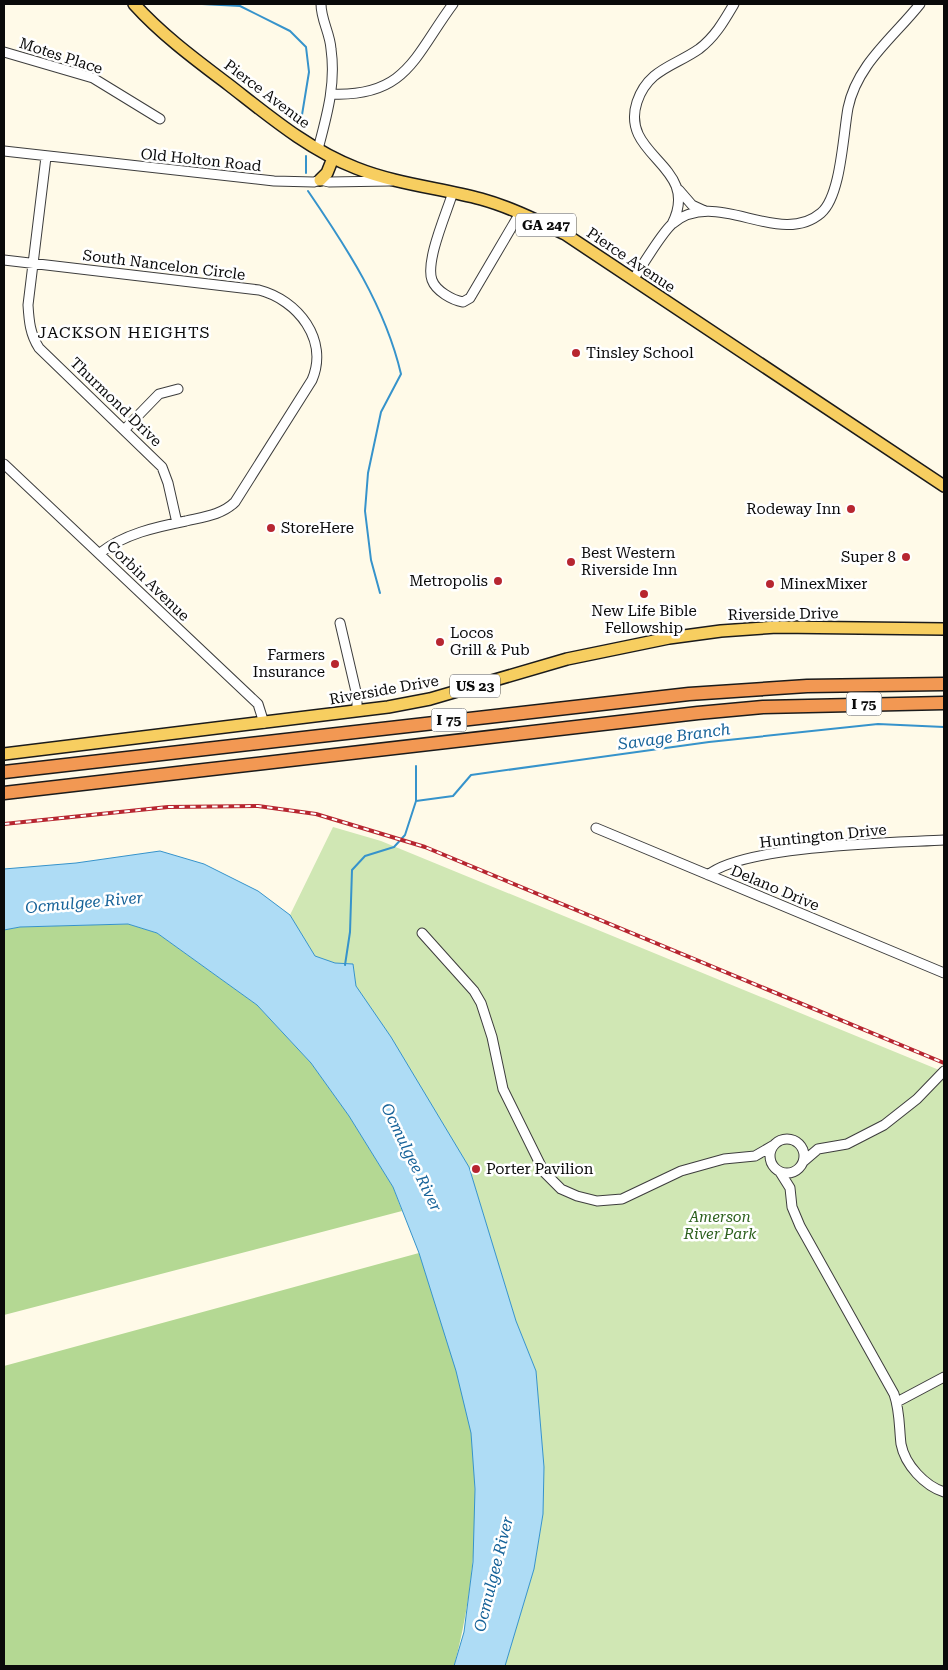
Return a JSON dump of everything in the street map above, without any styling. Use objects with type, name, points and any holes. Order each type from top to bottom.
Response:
[{"type":"highway","name":"I 75","points":[[4,772],[690,694],[807,686],[944,684]]},
{"type":"highway","name":"I 75","points":[[4,793],[698,713],[857,704],[944,703]]},
{"type":"main road","name":"Pierce Avenue","points":[[134,4],[187,52],[279,123],[333,158],[356,168],[396,180],[482,199],[520,213],[565,234],[944,486]]},
{"type":"main road","points":[[320,180],[327,173],[333,158]]},
{"type":"main road","name":"Riverside Drive","points":[[4,754],[357,711],[430,699],[567,659],[669,638],[719,631],[777,628],[944,629]]},
{"type":"street","points":[[318,149],[332,94],[333,69],[331,46],[321,14],[321,4]]},
{"type":"street","points":[[332,94],[372,91],[399,77],[417,58],[453,4]]},
{"type":"street","points":[[705,212],[692,205],[679,190],[670,172],[642,142],[636,127],[636,103],[654,75],[667,65],[699,49],[714,36],[734,4]]},
{"type":"street","points":[[672,224],[693,214],[705,212],[721,211],[764,222],[782,224],[808,220],[822,212],[834,188],[849,106],[860,77],[881,46],[920,4]]},
{"type":"street","name":"Motes Place","points":[[4,52],[93,78],[160,118]]},
{"type":"street","name":"Old Holton Road","points":[[4,151],[46,158],[264,181],[396,180]]},
{"type":"street","name":"Thurmond Drive","points":[[46,158],[28,305],[33,340],[162,467],[168,482],[177,523]]},
{"type":"street","points":[[633,280],[672,224],[678,210],[679,190]]},
{"type":"street","points":[[453,192],[430,270],[435,285],[457,301],[463,302],[470,298],[520,213]]},
{"type":"street","name":"South Nancelon Circle","points":[[4,260],[259,290],[281,297],[308,324],[316,351],[316,370],[250,482],[229,508],[217,514],[177,523]]},
{"type":"street","points":[[125,429],[159,394],[178,389]]},
{"type":"street","name":"Corbin Avenue","points":[[4,464],[258,704],[264,723]]},
{"type":"street","points":[[100,553],[116,542],[133,535],[177,523]]},
{"type":"street","points":[[340,623],[357,696],[357,711]]},
{"type":"street","name":"Delano Drive","points":[[596,828],[944,973]]},
{"type":"street","name":"Huntington Drive","points":[[708,875],[716,868],[778,853],[827,847],[944,840]]},
{"type":"street","points":[[422,933],[474,991],[481,1003],[489,1027],[503,1089],[544,1172],[561,1188],[577,1196],[596,1201],[622,1199],[701,1164],[755,1156],[785,1138],[818,1149],[847,1144],[884,1125],[917,1099],[944,1071]]},
{"type":"street","points":[[798,1142],[803,1147],[804,1161]]},
{"type":"street","points":[[772,1165],[770,1151],[774,1145]]},
{"type":"street","points":[[790,1188],[797,1170],[818,1149]]},
{"type":"street","points":[[755,1156],[772,1165],[780,1172],[790,1188],[792,1207],[800,1226],[897,1402],[903,1451],[917,1474],[927,1483],[944,1492]]},
{"type":"street","points":[[780,1172],[792,1173],[797,1170]]},
{"type":"street","points":[[897,1402],[944,1377]]},
{"type":"green space","name":"Amerson River Park","points":[[333,827],[381,841],[944,1072],[944,1666],[505,1666],[534,1569],[543,1514],[544,1467],[536,1371],[516,1321],[469,1167],[391,1037],[356,986],[353,964],[335,963],[315,956],[290,915]]},
{"type":"green space","points":[[128,924],[157,933],[257,1005],[311,1063],[349,1116],[393,1187],[402,1211],[4,1315],[4,930],[20,927]]},
{"type":"green space","points":[[419,1253],[455,1364],[472,1441],[475,1520],[472,1569],[465,1618],[454,1666],[4,1666],[4,1366]]},
{"type":"water","name":"Ocmulgee River","points":[[160,851],[204,864],[258,891],[290,915],[315,956],[335,963],[353,964],[356,986],[391,1037],[469,1167],[516,1321],[536,1371],[544,1467],[543,1514],[534,1569],[505,1666],[454,1666],[464,1632],[473,1562],[475,1489],[471,1433],[456,1371],[419,1253],[393,1187],[349,1116],[311,1063],[257,1005],[157,933],[128,924],[20,927],[4,930],[4,869],[76,863]]},
{"type":"waterway","points":[[202,4],[240,6],[290,31],[306,47],[309,72],[301,121]]},
{"type":"waterway","points":[[306,156],[306,173]]},
{"type":"waterway","points":[[308,191],[337,234],[375,301],[394,349],[401,374],[381,412],[368,473],[365,511],[371,560],[380,593]]},
{"type":"waterway","name":"Savage Branch","points":[[416,801],[453,796],[471,775],[709,742],[878,724],[944,727]]},
{"type":"waterway","points":[[345,965],[350,932],[352,870],[365,856],[394,847],[405,835],[416,801],[416,766]]},
{"type":"railway","points":[[4,824],[168,807],[258,806],[316,814],[425,847],[944,1063]]},
{"type":"place","name":"Tinsley School","points":[[576,353]]},
{"type":"place","name":"Rodeway Inn","points":[[851,509]]},
{"type":"place","name":"StoreHere","points":[[271,528]]},
{"type":"place","name":"Super 8","points":[[906,557]]},
{"type":"place","name":"Best Western Riverside Inn","points":[[571,562]]},
{"type":"place","name":"Metropolis","points":[[498,581]]},
{"type":"place","name":"MinexMixer","points":[[770,584]]},
{"type":"place","name":"New Life Bible Fellowship","points":[[644,594]]},
{"type":"place","name":"Locos Grill & Pub","points":[[440,642]]},
{"type":"place","name":"Farmers Insurance","points":[[335,664]]},
{"type":"place","name":"Porter Pavilion","points":[[476,1169]]},
{"type":"district","name":"JACKSON HEIGHTS","points":[[124,332]]}]
